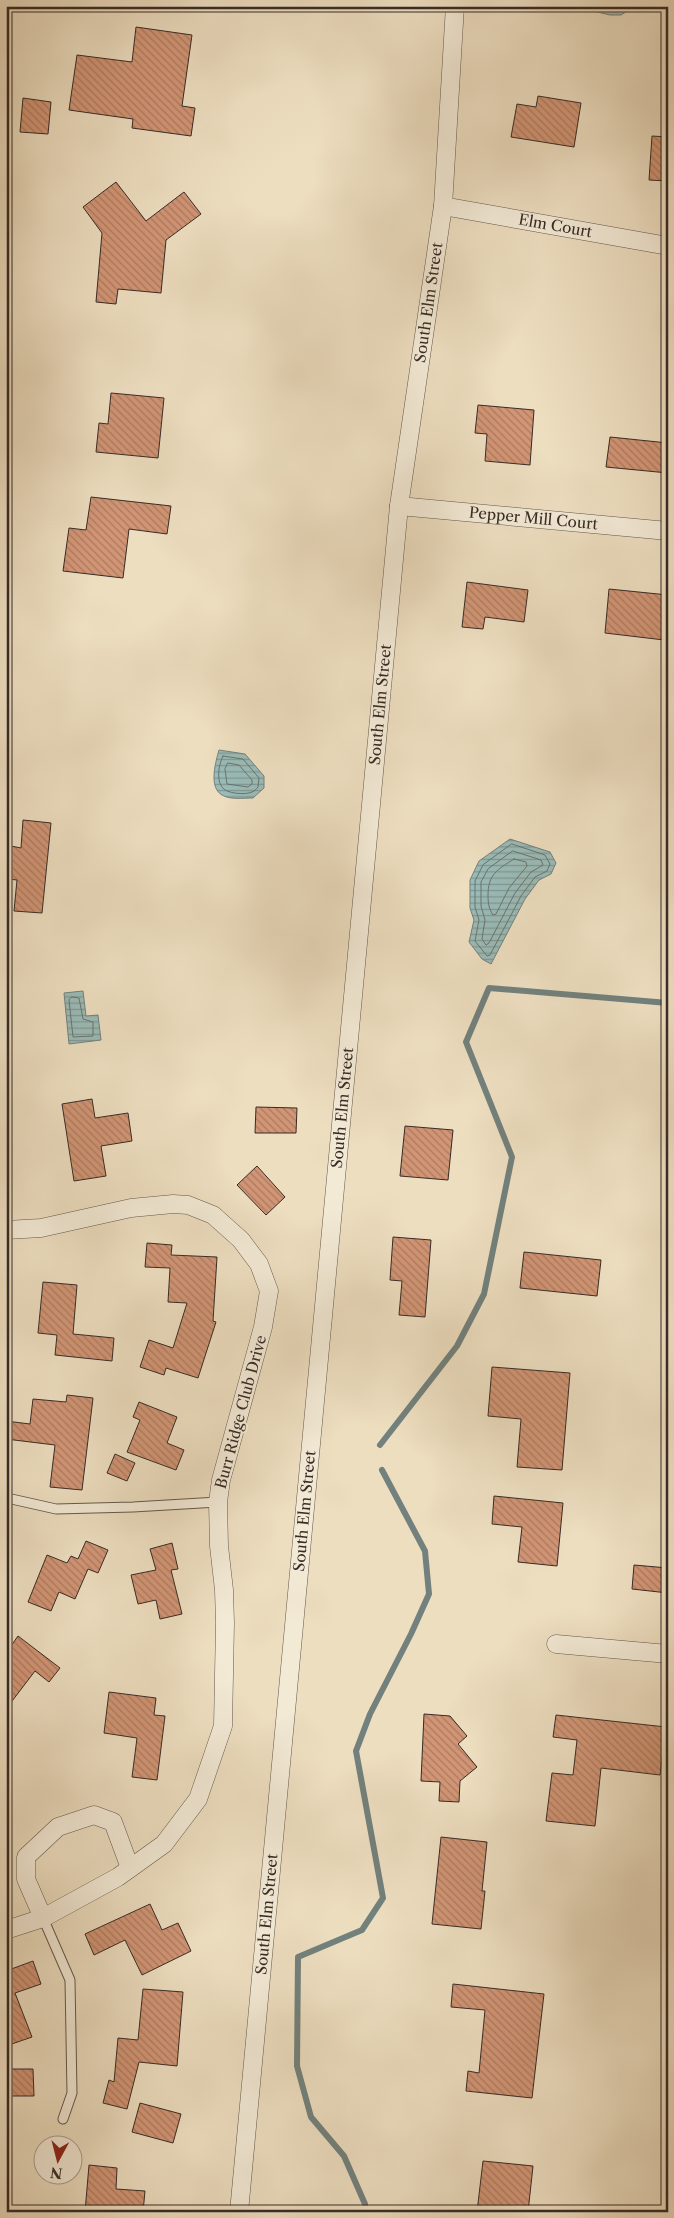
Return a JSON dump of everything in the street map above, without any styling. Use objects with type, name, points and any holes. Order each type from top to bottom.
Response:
[{"type":"street","name":"South Elm Street","points":[[239,2212],[399,506],[443,206],[455,6]]},
{"type":"street","name":"Elm Court","points":[[443,206],[668,246]]},
{"type":"street","name":"Pepper Mill Court","points":[[399,506],[668,531]]},
{"type":"street","name":"Burr Ridge Club Drive","points":[[6,1230],[41,1228],[131,1208],[173,1204],[188,1205],[213,1215],[242,1240],[259,1264],[269,1291],[263,1327],[223,1471],[218,1502],[218,1546],[224,1590],[225,1623],[224,1726],[198,1799],[164,1844],[130,1868],[90,1894],[43,1918],[6,1930]]},
{"type":"street","points":[[556,1644],[668,1654]]},
{"type":"street","points":[[43,1918],[26,1879],[26,1857],[58,1827],[94,1815],[113,1822],[130,1868]]},
{"type":"lane","points":[[7,1498],[56,1508],[133,1507],[218,1502]]},
{"type":"lane","points":[[43,1918],[70,1980],[72,2093],[63,2119]]},
{"type":"water","points":[[572,6],[635,6],[621,15],[610,15]]},
{"type":"water","points":[[219,750],[245,754],[264,776],[264,788],[253,798],[233,798],[222,795],[215,786],[214,780]]},
{"type":"water","points":[[510,839],[550,852],[556,863],[551,874],[539,880],[525,899],[491,964],[482,959],[469,942],[474,920],[470,908],[470,880],[479,861]]},
{"type":"water","points":[[83,991],[86,1016],[98,1015],[101,1040],[69,1044],[64,993]]},
{"type":"building","points":[[136,27],[192,35],[182,106],[195,108],[191,136],[132,128],[133,119],[69,110],[77,55],[132,62]]},
{"type":"building","points":[[538,96],[581,103],[574,147],[511,137],[517,104],[536,107]]},
{"type":"building","points":[[23,98],[51,102],[48,134],[20,132]]},
{"type":"building","points":[[652,136],[668,137],[668,181],[649,180]]},
{"type":"building","points":[[116,182],[146,221],[184,192],[201,214],[166,240],[161,293],[118,289],[116,304],[96,302],[102,233],[83,207]]},
{"type":"building","points":[[111,393],[164,398],[158,458],[96,452],[99,423],[108,424]]},
{"type":"building","points":[[478,405],[534,410],[530,465],[485,461],[487,434],[475,433]]},
{"type":"building","points":[[610,437],[668,443],[668,473],[606,467]]},
{"type":"building","points":[[91,497],[171,506],[167,534],[129,529],[123,578],[63,571],[69,528],[86,530]]},
{"type":"building","points":[[467,582],[528,590],[524,622],[485,617],[483,629],[462,627]]},
{"type":"building","points":[[609,589],[668,595],[664,640],[605,633]]},
{"type":"building","points":[[23,820],[51,823],[42,913],[14,911],[17,880],[8,879],[11,846],[21,848]]},
{"type":"building","points":[[92,1099],[95,1118],[128,1113],[132,1141],[101,1146],[106,1176],[74,1181],[62,1104]]},
{"type":"building","points":[[256,1107],[297,1108],[296,1133],[255,1133]]},
{"type":"building","points":[[405,1126],[453,1130],[448,1180],[400,1176]]},
{"type":"building","points":[[257,1166],[285,1197],[266,1215],[237,1185]]},
{"type":"building","points":[[393,1237],[431,1240],[425,1317],[399,1315],[402,1281],[390,1280]]},
{"type":"building","points":[[147,1243],[172,1245],[171,1255],[217,1257],[213,1321],[216,1322],[198,1378],[166,1368],[164,1375],[140,1367],[149,1340],[173,1348],[187,1303],[168,1302],[170,1268],[145,1267]]},
{"type":"building","points":[[524,1252],[601,1260],[597,1296],[520,1288]]},
{"type":"building","points":[[43,1282],[77,1285],[73,1334],[114,1338],[112,1361],[55,1355],[57,1335],[38,1333]]},
{"type":"building","points":[[492,1367],[570,1373],[562,1470],[517,1467],[521,1419],[488,1416]]},
{"type":"building","points":[[67,1395],[93,1398],[82,1490],[50,1487],[55,1445],[6,1439],[6,1421],[30,1424],[33,1399],[66,1402]]},
{"type":"building","points":[[139,1402],[177,1417],[167,1443],[184,1450],[176,1470],[127,1452],[140,1420],[133,1417]]},
{"type":"building","points":[[115,1454],[135,1463],[127,1481],[107,1473]]},
{"type":"building","points":[[494,1496],[563,1503],[557,1566],[518,1562],[522,1527],[492,1524]]},
{"type":"building","points":[[86,1541],[108,1550],[98,1573],[88,1569],[75,1599],[59,1592],[51,1611],[28,1602],[47,1555],[67,1563],[71,1556],[78,1559]]},
{"type":"building","points":[[172,1543],[178,1569],[171,1570],[182,1614],[160,1619],[156,1600],[138,1604],[131,1575],[156,1570],[150,1549]]},
{"type":"building","points":[[634,1565],[668,1568],[668,1593],[632,1589]]},
{"type":"building","points":[[18,1636],[60,1668],[49,1682],[35,1671],[6,1709],[6,1653]]},
{"type":"building","points":[[109,1692],[156,1698],[154,1715],[165,1716],[157,1780],[132,1777],[137,1738],[104,1733]]},
{"type":"building","points":[[424,1714],[450,1716],[467,1736],[458,1744],[477,1767],[460,1781],[459,1802],[439,1801],[440,1782],[421,1781]]},
{"type":"building","points":[[556,1715],[666,1727],[660,1775],[601,1768],[595,1826],[546,1821],[552,1773],[573,1775],[577,1740],[553,1737]]},
{"type":"building","points":[[441,1837],[487,1842],[482,1891],[485,1891],[481,1929],[432,1924]]},
{"type":"building","points":[[150,1904],[162,1930],[178,1923],[191,1951],[142,1975],[125,1940],[94,1955],[85,1934]]},
{"type":"building","points":[[33,1961],[41,1984],[15,1993],[32,2037],[6,2046],[6,1971]]},
{"type":"building","points":[[453,1984],[544,1994],[532,2098],[466,2091],[468,2071],[479,2073],[485,2010],[451,2007]]},
{"type":"building","points":[[143,1989],[183,1992],[177,2066],[139,2062],[127,2109],[103,2103],[109,2080],[114,2082],[118,2038],[138,2040]]},
{"type":"building","points":[[6,2069],[33,2069],[34,2096],[6,2096]]},
{"type":"building","points":[[140,2103],[181,2114],[173,2143],[132,2132]]},
{"type":"building","points":[[483,2161],[533,2166],[528,2212],[477,2212]]},
{"type":"building","points":[[89,2165],[117,2168],[116,2189],[145,2191],[143,2212],[85,2212]]},
{"type":"waterway","points":[[380,1445],[457,1346],[484,1294],[512,1157],[466,1042],[489,988],[668,1003]]},
{"type":"waterway","points":[[366,2212],[365,2204],[344,2156],[311,2117],[297,2066],[298,1957],[362,1930],[383,1898],[356,1751],[370,1714],[429,1594],[425,1551],[382,1470]]}]
